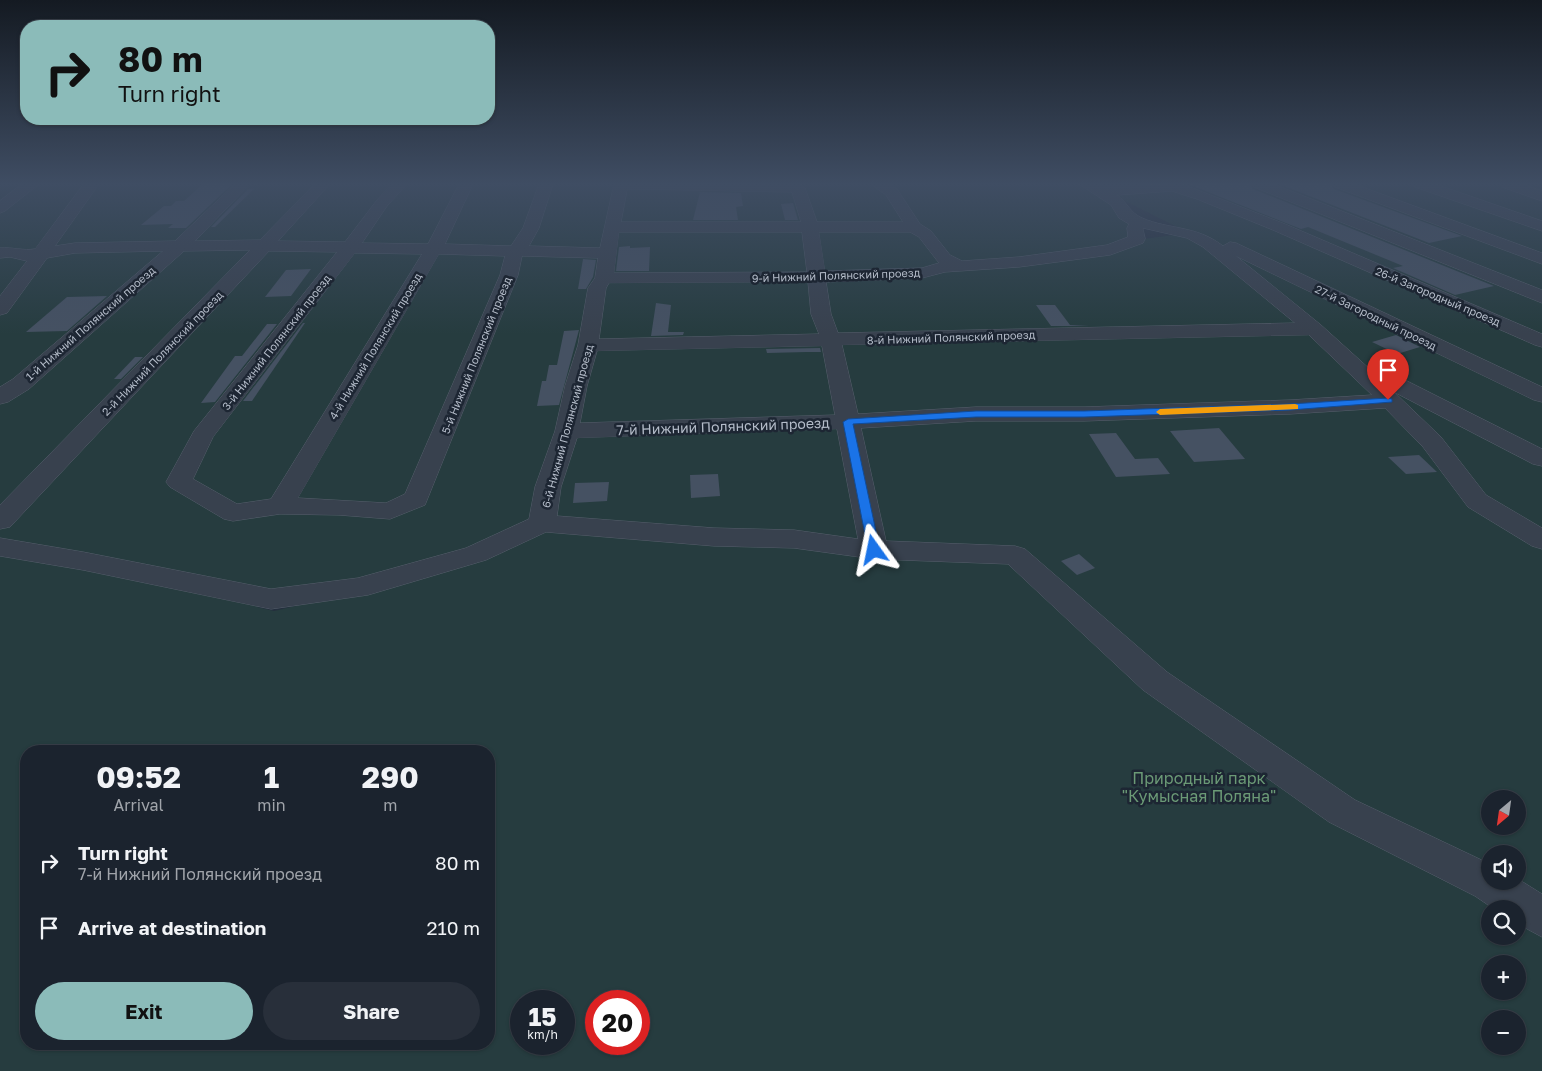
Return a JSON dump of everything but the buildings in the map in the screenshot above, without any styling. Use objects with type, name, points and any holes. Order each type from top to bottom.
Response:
[{"type":"street","points":[[0,309],[54,234]]},
{"type":"street","name":"1-й Нижний Полянский проезд","points":[[0,397],[21,384],[193,234]]},
{"type":"street","name":"2-й Нижний Полянский проезд","points":[[0,521],[276,234]]},
{"type":"street","name":"3-й Нижний Полянский проезд","points":[[280,506],[234,513],[179,482],[202,436],[360,234]]},
{"type":"street","name":"4-й Нижний Полянский проезд","points":[[280,506],[441,234]]},
{"type":"street","name":"5-й Нижний Полянский проезд","points":[[280,506],[339,507],[390,511],[416,498],[510,275],[515,250],[520,247],[527,234]]},
{"type":"street","name":"6-й Нижний Полянский проезд","points":[[542,523],[548,487],[567,431],[576,386],[588,345],[597,288],[604,278],[610,234]]},
{"type":"street","points":[[811,234],[821,314],[831,340],[874,550]]},
{"type":"street","points":[[925,234],[944,259],[959,266]]},
{"type":"street","name":"9-й Нижний Полянский проезд","points":[[604,278],[816,277],[922,273],[945,267],[1019,262],[1110,250],[1136,239],[1135,234]]},
{"type":"street","points":[[1192,234],[1208,243],[1314,330],[1366,377],[1432,442],[1477,501],[1542,540]]},
{"type":"street","name":"26-й Загородный проезд","points":[[1295,234],[1542,340]]},
{"type":"street","points":[[1384,234],[1542,297]]},
{"type":"street","points":[[1475,234],[1542,259]]},
{"type":"street","name":"27-й Загородный проезд","points":[[1208,243],[1226,246],[1542,396]]},
{"type":"street","points":[[0,253],[11,252],[24,256],[75,248],[180,245],[607,253]]},
{"type":"street","name":"8-й Нижний Полянский проезд","points":[[588,345],[1314,330]]},
{"type":"street","points":[[1366,377],[1391,382],[1542,460]]},
{"type":"street","name":"7-й Нижний Полянский проезд","points":[[567,431],[848,422],[976,414],[1084,414],[1290,407],[1388,400]]},
{"type":"street","points":[[0,547],[83,560],[271,599],[358,588],[476,554],[542,523],[714,537],[794,539],[874,550],[1015,555],[1155,681],[1342,811],[1488,883],[1542,917]]},
{"type":"green space","name":"Природный парк \"Кумысная Поляна\"","points":[[0,234],[1129,234],[1127,239],[1120,242],[1181,234],[1542,234],[1542,1071],[0,1071]],"holes":[[[450,564],[334,597],[274,611],[257,607]]]},
{"type":"slow traffic","points":[[1160,412],[1295,407]]},
{"type":"route","points":[[874,550],[848,422],[976,414],[1084,414],[1290,407],[1388,400]]}]
